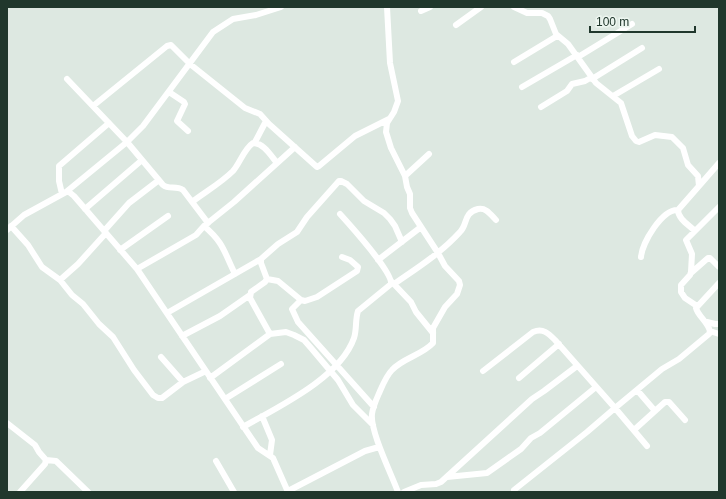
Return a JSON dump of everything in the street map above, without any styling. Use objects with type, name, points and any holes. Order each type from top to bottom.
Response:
[{"type":"street","points":[[206,371],[183,382],[162,398],[158,398],[153,395],[134,370],[113,337],[99,324],[84,304],[72,295],[60,280],[42,267],[28,245],[9,228],[24,215],[64,193],[127,142],[143,126],[213,32],[230,20],[256,15],[281,7]]},
{"type":"street","points":[[388,7],[390,63],[398,101],[386,127],[387,138],[406,176],[407,187],[410,194],[411,211],[445,266],[459,281],[460,285],[457,294],[445,307],[433,328],[434,340],[431,345],[392,369],[382,386],[374,407],[372,415],[373,425],[379,447],[393,477],[398,492]]},
{"type":"street","points":[[421,12],[430,7]]},
{"type":"street","points":[[456,25],[481,7]]},
{"type":"street","points":[[514,7],[527,13],[539,10],[550,19],[557,36],[566,41],[598,86],[619,100],[623,106],[632,136],[636,141],[641,141],[657,134],[669,136],[675,139],[683,148],[688,165],[698,176],[699,186]]},
{"type":"street","points":[[522,87],[632,24]]},
{"type":"street","points":[[514,62],[557,36]]},
{"type":"street","points":[[92,106],[167,46],[172,46],[190,64],[245,108],[260,114],[315,165],[319,166],[355,136],[390,119]]},
{"type":"street","points":[[541,107],[567,91],[572,84],[592,78],[642,48]]},
{"type":"street","points":[[613,96],[659,69]]},
{"type":"street","points":[[67,79],[127,142],[167,188],[180,188],[192,202],[223,247],[235,274]]},
{"type":"street","points":[[169,92],[185,104],[176,121],[188,131]]},
{"type":"street","points":[[192,202],[228,176],[238,164],[248,147],[255,142],[266,121]]},
{"type":"street","points":[[64,193],[59,181],[59,166],[109,123]]},
{"type":"street","points":[[255,142],[264,147],[277,163]]},
{"type":"street","points":[[137,269],[196,235],[206,224],[234,202],[295,147]]},
{"type":"street","points":[[406,176],[429,154]]},
{"type":"street","points":[[85,209],[142,160]]},
{"type":"street","points":[[641,257],[644,243],[667,212],[678,210],[719,163]]},
{"type":"street","points":[[60,280],[78,264],[129,202],[159,180]]},
{"type":"street","points":[[167,313],[261,259],[278,244],[297,232],[307,216],[341,181],[348,184],[364,201],[384,213],[390,219],[402,242]]},
{"type":"street","points":[[64,193],[69,192],[74,196],[137,269],[258,448],[273,458],[288,492],[365,451],[379,447]]},
{"type":"street","points":[[691,273],[692,254],[686,240],[719,207]]},
{"type":"street","points":[[243,427],[308,390],[337,365],[344,358],[354,338],[358,311],[393,283],[438,253],[461,232],[466,218],[474,211],[481,209],[485,210],[496,220]]},
{"type":"street","points":[[678,210],[678,213],[682,219],[695,231]]},
{"type":"street","points":[[340,214],[378,260],[390,276],[393,283],[410,302],[433,333]]},
{"type":"street","points":[[120,250],[168,216]]},
{"type":"street","points":[[378,260],[421,227]]},
{"type":"street","points":[[267,279],[278,281],[301,300],[305,301],[317,297],[357,271],[358,267],[354,263],[342,257]]},
{"type":"street","points":[[697,306],[685,298],[681,292],[681,285],[691,273],[708,258],[710,258],[719,267]]},
{"type":"street","points":[[261,259],[260,263],[267,279]]},
{"type":"street","points":[[182,336],[224,314],[250,295],[251,292],[267,279]]},
{"type":"street","points":[[710,331],[707,322],[696,311],[697,306],[719,283]]},
{"type":"street","points":[[250,295],[250,298],[270,334]]},
{"type":"street","points":[[301,300],[293,306],[292,312],[309,335],[374,407]]},
{"type":"street","points":[[707,322],[719,324]]},
{"type":"street","points":[[483,371],[526,337],[538,330],[548,333],[647,446]]},
{"type":"street","points":[[710,331],[719,334]]},
{"type":"street","points":[[514,490],[667,366],[680,359],[709,334],[710,331]]},
{"type":"street","points":[[210,378],[270,334],[286,332],[304,340],[338,380],[353,405],[373,425]]},
{"type":"street","points":[[519,378],[559,344]]},
{"type":"street","points":[[161,357],[183,382]]},
{"type":"street","points":[[225,399],[281,364]]},
{"type":"street","points":[[404,492],[421,485],[436,484],[447,477],[532,399],[577,366]]},
{"type":"street","points":[[447,477],[480,475],[493,470],[596,387]]},
{"type":"street","points":[[637,390],[655,411]]},
{"type":"street","points":[[634,430],[667,402],[669,402],[685,420]]},
{"type":"street","points":[[262,416],[272,440],[270,455]]},
{"type":"street","points":[[7,422],[35,445],[46,460],[56,461],[88,492]]},
{"type":"street","points":[[20,492],[45,464],[46,460]]},
{"type":"street","points":[[216,460],[234,492]]}]
